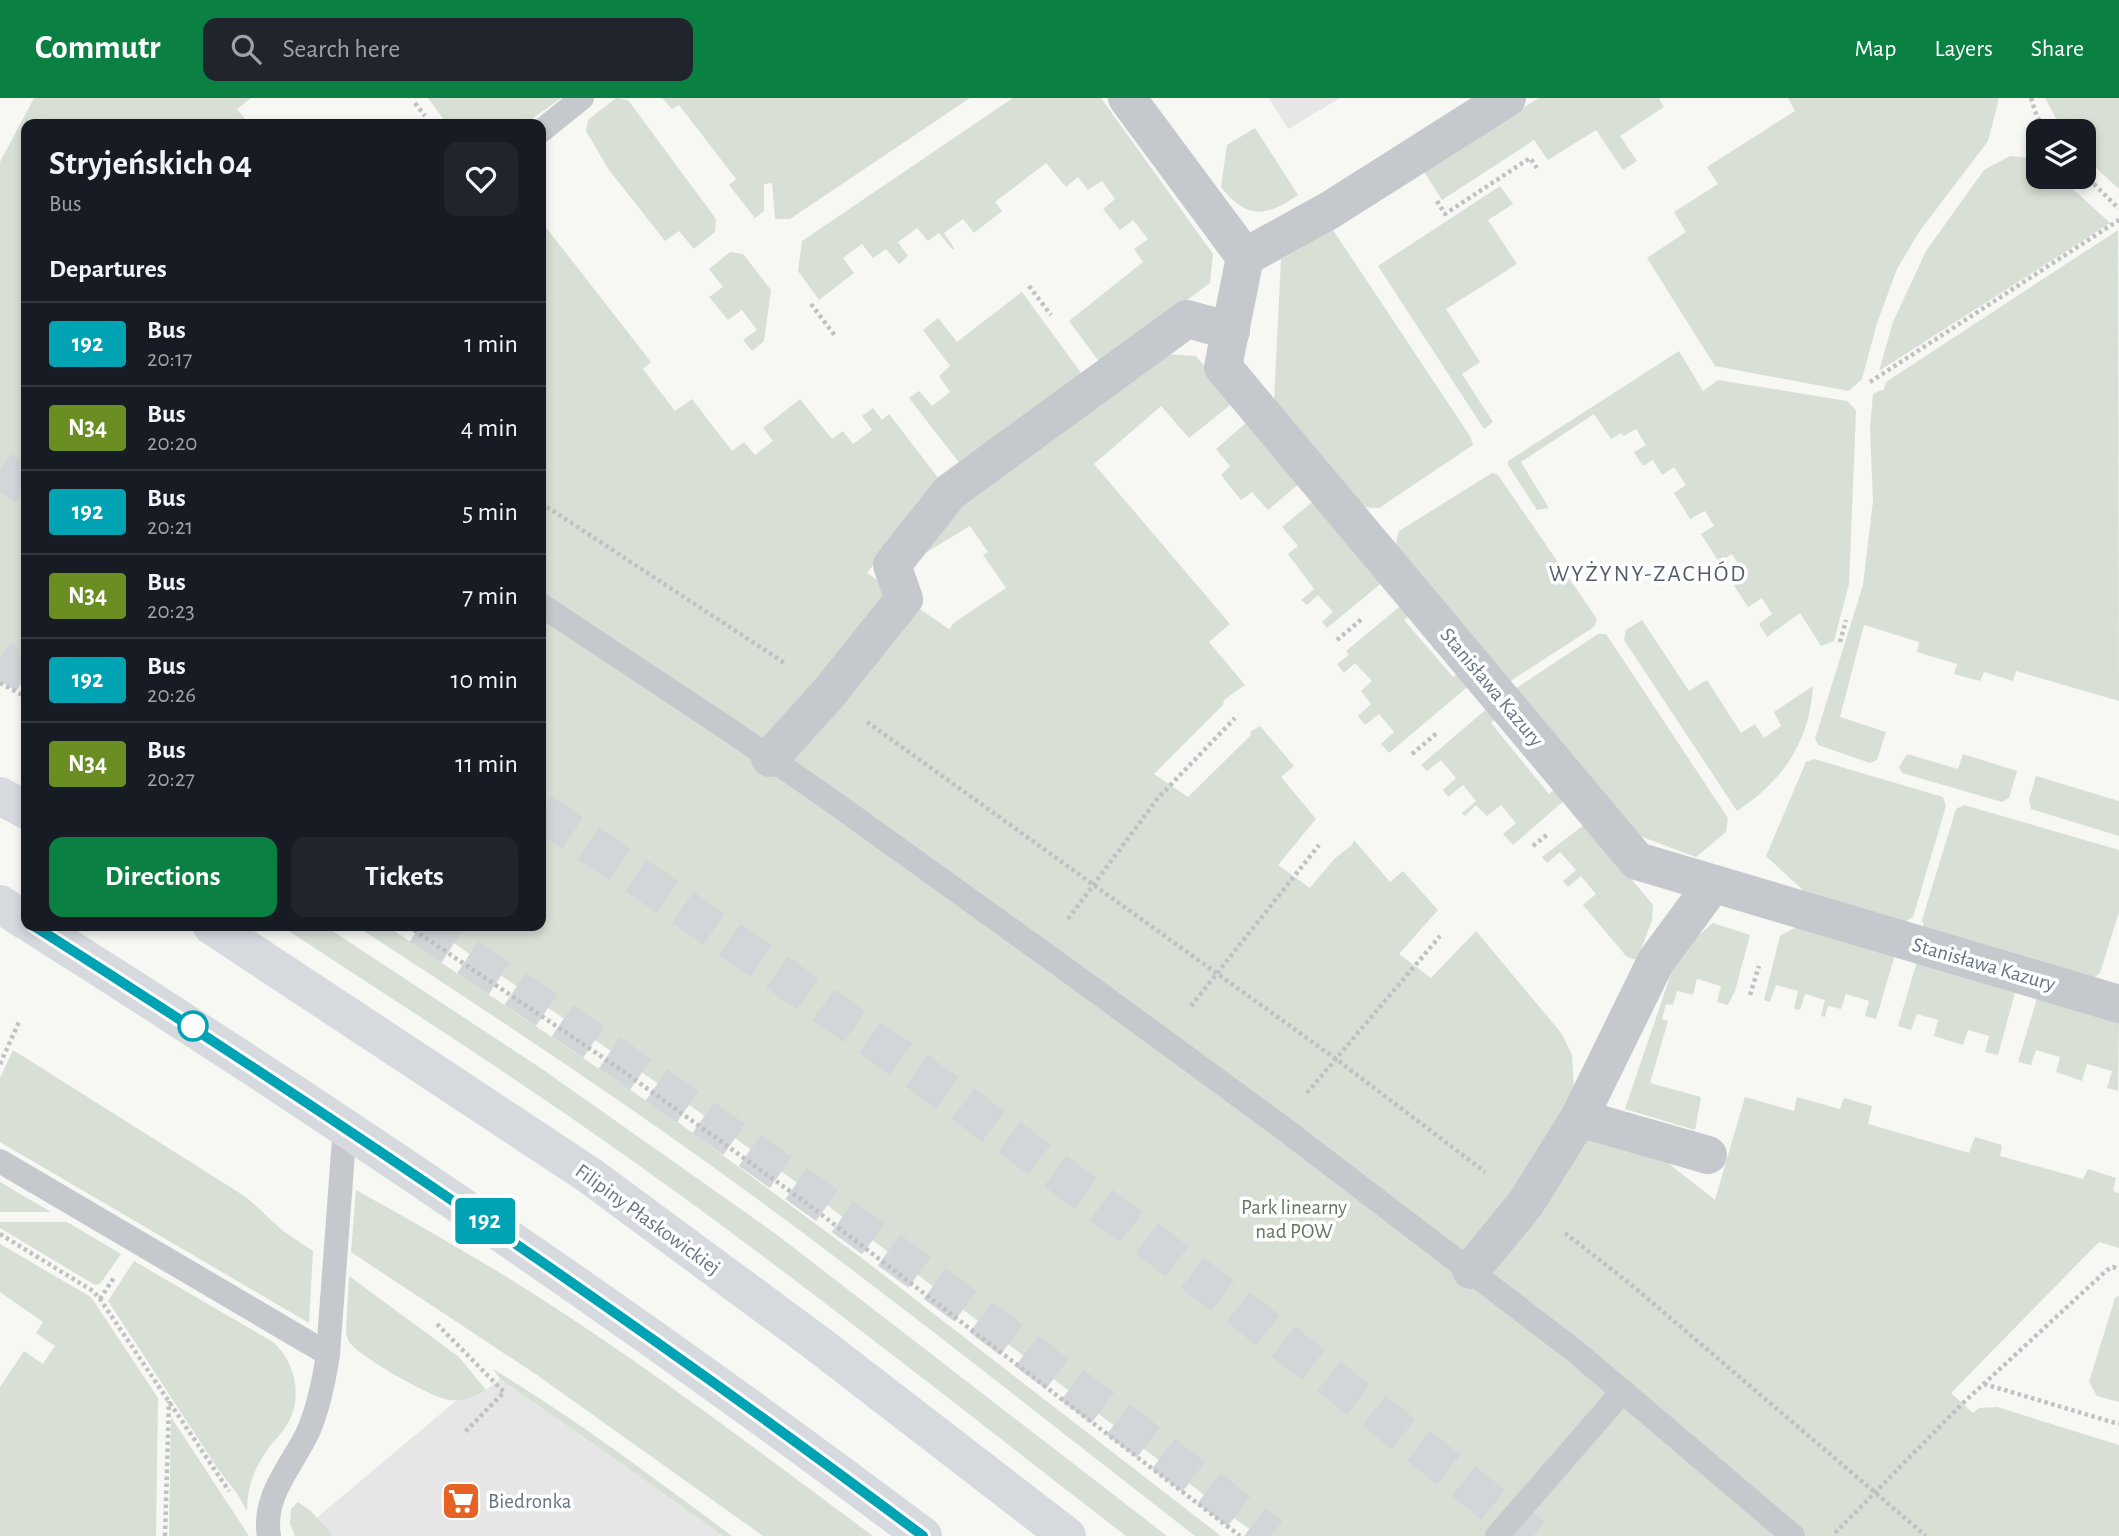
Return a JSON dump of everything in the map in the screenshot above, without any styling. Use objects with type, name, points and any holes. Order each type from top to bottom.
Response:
[{"type":"main road","points":[[0,796],[21,807]]},
{"type":"main road","points":[[0,904],[21,918]]},
{"type":"main road","points":[[42,931],[345,1126],[566,1277],[923,1536]]},
{"type":"main road","name":"Filipiny Płaskowickiej","points":[[220,931],[589,1175],[818,1344],[1067,1536]]},
{"type":"street","points":[[1127,98],[1245,257],[1330,210],[1507,98]]},
{"type":"street","name":"Stanisława Kazury","points":[[1245,257],[1223,367],[1637,861],[2119,1004]]},
{"type":"street","points":[[770,758],[828,694],[904,600],[892,565],[950,492],[1187,319],[1231,331]]},
{"type":"street","points":[[1471,1270],[1526,1203],[1579,1118],[1656,961],[1713,884]]},
{"type":"street","points":[[1579,1118],[1708,1156]]},
{"type":"lane","points":[[546,127],[582,98]]},
{"type":"lane","points":[[546,608],[770,758],[1043,952],[1279,1125],[1575,1351],[1793,1536]]},
{"type":"lane","points":[[268,1533],[270,1504],[276,1488],[308,1432],[317,1406],[328,1354],[345,1126]]},
{"type":"lane","points":[[0,1161],[328,1354]]},
{"type":"lane","points":[[1497,1536],[1623,1391]]},
{"type":"path","points":[[2031,98],[2039,119]]},
{"type":"path","points":[[415,103],[425,116]]},
{"type":"path","points":[[2096,186],[2119,209]]},
{"type":"path","points":[[1870,382],[2119,220]]},
{"type":"path","points":[[1029,286],[1051,314]]},
{"type":"path","points":[[811,304],[836,337]]},
{"type":"path","points":[[546,506],[828,694],[1335,1059],[1634,1287],[1926,1536]]},
{"type":"path","points":[[1337,640],[1363,618]]},
{"type":"path","points":[[1840,642],[1846,620]]},
{"type":"path","points":[[0,683],[21,694]]},
{"type":"path","points":[[1043,952],[1158,798],[1235,718]]},
{"type":"path","points":[[1412,754],[1437,733]]},
{"type":"path","points":[[1533,846],[1543,838]]},
{"type":"path","points":[[1164,1041],[1319,845]]},
{"type":"path","points":[[415,931],[620,1069],[805,1202],[1240,1536]]},
{"type":"path","points":[[1279,1125],[1440,936]]},
{"type":"path","points":[[1749,995],[1759,965]]},
{"type":"path","points":[[0,1065],[19,1022]]},
{"type":"path","points":[[0,1234],[93,1291],[260,1536],[268,1533]]},
{"type":"path","points":[[1832,1536],[1983,1384],[2107,1270],[2113,1267],[2119,1269]]},
{"type":"path","points":[[438,1324],[504,1392],[463,1434]]},
{"type":"path","points":[[1983,1384],[2119,1424]]},
{"type":"path","points":[[165,1536],[169,1401]]},
{"type":"shaded area","points":[[1269,98],[1340,98],[1288,129]]},
{"type":"shaded area","points":[[500,1379],[723,1536],[295,1536],[457,1400],[478,1396]]},
{"type":"green space","points":[[34,98],[251,98],[237,109],[245,119],[23,119]]},
{"type":"green space","points":[[428,98],[561,98],[532,119],[443,119]]},
{"type":"green space","points":[[616,98],[628,100],[716,219],[715,232],[694,249],[679,231],[665,241],[609,170],[586,131],[588,120]]},
{"type":"green space","points":[[662,98],[970,98],[790,219],[775,219],[772,183],[764,184],[764,211],[755,218],[729,185],[736,179],[679,105],[672,109]]},
{"type":"green space","points":[[1013,98],[1101,98],[1213,254],[1210,283],[1101,364],[1069,321],[1143,262],[1134,249],[1148,239],[1133,220],[1120,230],[1103,209],[1115,199],[1102,181],[1088,190],[1078,177],[1066,187],[1046,163],[995,202],[1002,211],[974,233],[963,219],[944,233],[953,250],[939,233],[928,241],[917,228],[898,242],[908,256],[899,264],[886,249],[873,258],[862,244],[843,258],[854,273],[819,300],[798,271],[802,241]]},
{"type":"green space","points":[[1539,98],[1659,98],[1664,107],[1620,136],[1637,161],[1623,170],[1596,130],[1548,160],[1534,140],[1442,200],[1423,170]]},
{"type":"green space","points":[[1788,98],[1999,98],[1988,141],[1919,232],[1897,269],[1877,323],[1862,379],[1849,391],[1715,366],[1647,258],[1686,232],[1674,212],[1718,184],[1707,167],[1795,111]]},
{"type":"green space","points":[[2045,98],[2119,98],[2119,189],[2096,168],[2096,119],[2056,119]]},
{"type":"green space","points":[[21,122],[21,682],[0,671],[0,162]]},
{"type":"green space","points":[[1255,128],[1298,195],[1276,208],[1257,212],[1240,205],[1221,187],[1227,145]]},
{"type":"green space","points":[[2010,156],[2026,158],[2026,189],[2073,189],[2110,223],[1879,371],[1893,322],[1926,251],[1984,170]]},
{"type":"green space","points":[[1500,186],[1513,204],[1488,220],[1517,264],[1446,309],[1480,362],[1462,374],[1493,422],[1484,429],[1378,266]]},
{"type":"green space","name":"Park linearny nad POW","points":[[546,227],[651,362],[643,369],[675,411],[692,399],[732,451],[744,442],[755,455],[773,441],[763,428],[800,399],[832,439],[843,431],[853,444],[872,430],[862,416],[873,408],[882,420],[889,414],[939,479],[867,573],[949,629],[955,622],[1006,588],[983,555],[988,552],[970,526],[917,558],[959,506],[1164,354],[1196,356],[1234,402],[1189,438],[1161,406],[1094,464],[1230,624],[1209,642],[1245,685],[1224,700],[1223,705],[1154,774],[1188,797],[1251,735],[1250,732],[1260,726],[1294,766],[1281,777],[1316,819],[1278,865],[1310,888],[1354,840],[1390,882],[1403,871],[1438,910],[1399,954],[1431,978],[1476,931],[1562,1034],[1572,1055],[1574,1089],[1715,1200],[1745,1097],[1794,1111],[1797,1097],[1840,1109],[1844,1098],[1872,1106],[1868,1124],[1969,1153],[1975,1137],[2002,1145],[2000,1156],[2083,1179],[2088,1169],[2116,1178],[2113,1191],[2119,1193],[2119,1248],[2099,1242],[1951,1393],[1973,1413],[1979,1408],[1997,1407],[2119,1445],[2119,1536],[1260,1536],[814,1195],[688,1104],[436,931],[546,931]]},
{"type":"green space","points":[[1333,230],[1470,436],[1473,445],[1379,508],[1361,507],[1274,401],[1281,259]]},
{"type":"green space","points":[[2118,230],[2119,701],[2016,671],[2013,681],[1984,672],[1980,681],[1954,674],[1957,664],[1917,652],[1919,642],[1864,625],[1840,717],[1886,732],[1877,760],[1870,763],[1818,745],[1815,739],[1863,585],[1873,501],[1870,429],[1873,394],[1884,389],[1886,382]]},
{"type":"green space","points":[[730,252],[743,254],[771,290],[764,341],[752,351],[743,340],[757,330],[742,310],[728,320],[709,297],[723,287],[709,269]]},
{"type":"green space","points":[[1022,292],[1084,377],[961,465],[909,398],[919,391],[932,406],[950,392],[939,376],[950,366],[923,330],[938,318],[957,342]]},
{"type":"green space","points":[[1679,351],[1703,391],[1718,380],[1847,401],[1856,410],[1849,584],[1834,641],[1821,646],[1800,613],[1767,637],[1759,624],[1772,614],[1762,598],[1748,607],[1730,579],[1743,571],[1732,554],[1719,562],[1701,534],[1714,526],[1705,511],[1690,519],[1674,493],[1686,485],[1674,467],[1662,475],[1653,460],[1643,466],[1634,452],[1646,445],[1636,429],[1611,439],[1594,414],[1521,462],[1549,508],[1537,510],[1508,465],[1508,461]]},
{"type":"green space","points":[[1249,420],[1300,483],[1268,510],[1252,492],[1241,500],[1221,475],[1230,466],[1216,449]]},
{"type":"green space","points":[[1492,473],[1498,475],[1597,619],[1594,627],[1509,682],[1395,547],[1399,531]]},
{"type":"green space","points":[[1316,499],[1384,581],[1327,628],[1322,622],[1333,612],[1318,595],[1307,605],[1301,600],[1314,589],[1288,554],[1298,546],[1282,527]]},
{"type":"green space","points":[[1403,604],[1411,614],[1404,620],[1453,677],[1461,671],[1471,684],[1389,753],[1381,744],[1394,732],[1379,714],[1365,725],[1358,716],[1371,704],[1361,691],[1372,681],[1355,663],[1344,673],[1337,664],[1349,655],[1346,651]]},
{"type":"green space","points":[[1642,620],[1689,691],[1707,680],[1741,733],[1755,724],[1764,738],[1781,726],[1774,712],[1813,686],[1806,725],[1791,758],[1768,787],[1737,811],[1624,640],[1626,630]]},
{"type":"green space","points":[[1598,634],[1606,634],[1728,818],[1726,832],[1696,857],[1637,835],[1515,689]]},
{"type":"green space","points":[[1490,706],[1498,716],[1491,723],[1549,794],[1556,788],[1565,800],[1513,845],[1503,834],[1516,823],[1501,805],[1487,816],[1476,805],[1465,816],[1462,813],[1476,801],[1463,785],[1448,797],[1443,790],[1456,778],[1441,760],[1427,771],[1421,765]]},
{"type":"green space","points":[[1907,754],[1958,769],[1963,754],[2017,771],[2009,798],[2002,802],[1902,773],[1899,767]]},
{"type":"green space","points":[[1814,759],[1943,797],[1946,806],[1913,917],[1903,923],[1807,894],[1766,856],[1806,762]]},
{"type":"green space","points":[[2036,776],[2119,801],[2119,836],[2031,809],[2029,800]]},
{"type":"green space","points":[[1964,805],[2119,850],[2119,912],[2100,973],[2093,979],[1925,930],[1922,920],[1956,809]]},
{"type":"green space","points":[[1585,824],[1653,905],[1652,920],[1637,960],[1627,957],[1583,905],[1596,894],[1581,876],[1568,887],[1563,881],[1576,870],[1560,852],[1547,863],[1542,857]]},
{"type":"green space","points":[[1713,923],[1750,935],[1735,991],[1728,1005],[1717,1002],[1721,986],[1697,979],[1693,995],[1677,991],[1673,1005],[1666,1004],[1662,1019],[1668,1021],[1650,1083],[1701,1097],[1695,1130],[1625,1109],[1675,962],[1694,939]]},
{"type":"green space","points":[[1798,926],[1895,955],[1876,1019],[1865,1016],[1869,1001],[1846,994],[1841,1009],[1828,1006],[1825,1017],[1821,1016],[1825,1000],[1805,994],[1800,1010],[1794,1009],[1798,991],[1776,985],[1770,1002],[1764,1000],[1780,936]]},
{"type":"green space","points":[[289,931],[333,931],[542,1069],[776,1234],[1167,1536],[1126,1536],[699,1209],[505,1073]]},
{"type":"green space","points":[[364,931],[394,931],[675,1120],[863,1259],[1221,1536],[1195,1536],[780,1216],[585,1077]]},
{"type":"green space","points":[[1917,961],[2016,989],[1998,1055],[1985,1052],[1989,1036],[1968,1030],[1963,1045],[1934,1036],[1938,1020],[1917,1014],[1911,1030],[1898,1026]]},
{"type":"green space","points":[[2038,995],[2119,1019],[2118,1091],[2107,1088],[2112,1071],[2087,1064],[2082,1081],[2056,1072],[2060,1057],[2036,1050],[2031,1065],[2018,1062]]},
{"type":"green space","points":[[13,1050],[246,1197],[283,1231],[313,1251],[309,1323],[0,1142],[0,1078]]},
{"type":"green space","points":[[0,1182],[51,1212],[0,1212]]},
{"type":"green space","points":[[356,1190],[483,1262],[598,1336],[873,1536],[763,1536],[537,1375],[351,1252]]},
{"type":"green space","points":[[0,1222],[67,1222],[121,1254],[100,1284],[95,1285],[0,1228]]},
{"type":"green space","points":[[0,1244],[91,1297],[158,1398],[156,1536],[0,1536],[0,1387],[24,1351],[43,1364],[55,1346],[36,1333],[43,1322],[0,1292]]},
{"type":"green space","points":[[134,1261],[273,1342],[287,1359],[296,1391],[293,1413],[255,1471],[248,1494],[247,1511],[108,1301]]},
{"type":"green space","points":[[349,1276],[459,1357],[486,1390],[464,1399],[441,1398],[400,1378],[360,1352],[350,1343],[346,1332]]},
{"type":"green space","points":[[2119,1296],[2119,1402],[2097,1396],[2089,1382],[2115,1298]]},
{"type":"green space","points":[[493,1369],[585,1429],[732,1536],[723,1536],[500,1379]]},
{"type":"green space","points":[[171,1417],[249,1536],[169,1536]]},
{"type":"green space","points":[[298,1502],[311,1511],[333,1536],[295,1536],[290,1524],[291,1509]]},
{"type":"tunnel","points":[[0,470],[21,483]]},
{"type":"tunnel","points":[[0,659],[21,672]]},
{"type":"tunnel","points":[[546,815],[795,985],[1044,1163],[1291,1347],[1533,1536]]},
{"type":"tunnel","points":[[428,931],[637,1072],[851,1223],[1271,1536]]},
{"type":"bus line","name":"192","points":[[42,931],[182,1019],[493,1226],[711,1380],[923,1536]]},
{"type":"place","name":"Biedronka","points":[[461,1501]]},
{"type":"district","name":"WYŻYNY-ZACHÓD","points":[[1648,573]]}]
